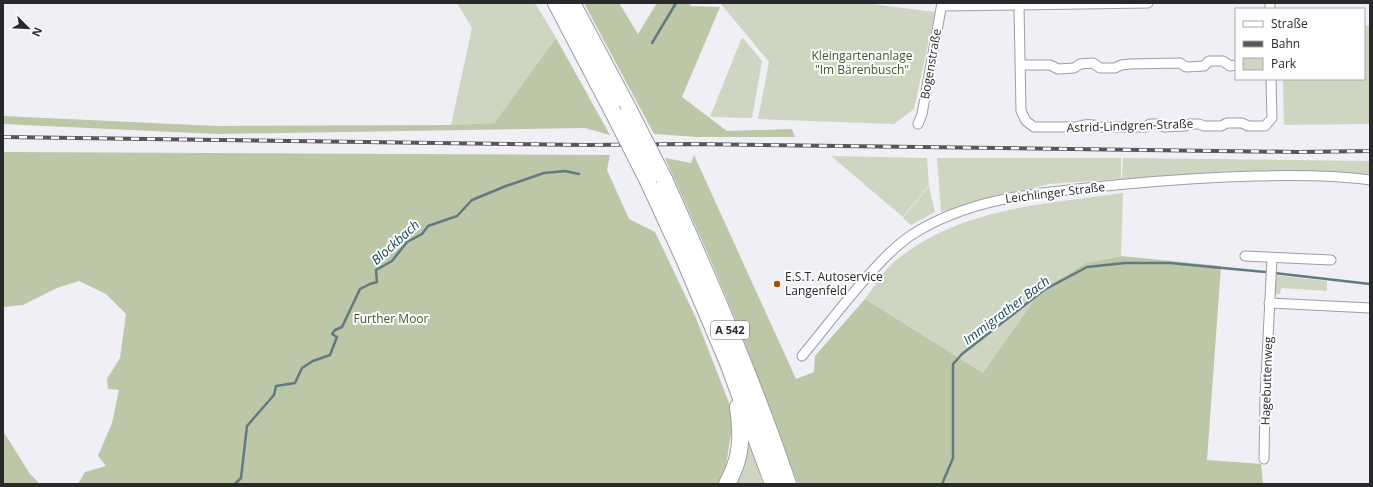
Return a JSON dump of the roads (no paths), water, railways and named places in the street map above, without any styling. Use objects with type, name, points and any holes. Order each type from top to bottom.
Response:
[{"type":"highway","name":"A 542","points":[[556,3],[648,181],[684,260],[728,363],[773,484]]},
{"type":"highway","name":"A 542","points":[[572,3],[664,179],[726,321],[769,427],[788,484]]},
{"type":"highway","points":[[727,484],[737,464],[740,448],[740,424],[737,404],[731,388],[728,363]]},
{"type":"highway","points":[[769,427],[787,462],[795,484]]},
{"type":"street","points":[[942,5],[1019,6],[1148,3]]},
{"type":"street","name":"Bogenstraße","points":[[918,124],[922,114],[942,5]]},
{"type":"street","name":"Astrid-Lindgren-Straße","points":[[1019,6],[1021,111],[1026,121],[1034,127],[1077,127],[1081,125],[1095,125],[1100,127],[1146,127],[1150,124],[1159,124],[1164,127],[1185,126],[1189,124],[1221,126],[1226,123],[1242,123],[1248,126],[1265,126],[1272,118],[1271,80]]},
{"type":"street","points":[[1021,65],[1050,65],[1058,69],[1074,68],[1080,64],[1093,63],[1100,68],[1115,68],[1121,64],[1180,63],[1186,66],[1204,66],[1208,61],[1222,61],[1230,66],[1235,66]]},
{"type":"street","name":"Leichlinger Straße","points":[[802,356],[863,281],[886,256],[909,236],[940,220],[969,208],[1005,198],[1080,189],[1221,177],[1308,175],[1345,176],[1370,180]]},
{"type":"street","points":[[1245,256],[1331,260]]},
{"type":"street","name":"Hagebuttenweg","points":[[1264,459],[1269,303],[1272,258]]},
{"type":"street","points":[[1269,303],[1370,308]]},
{"type":"waterway","name":"Blockbach","points":[[652,43],[676,3]]},
{"type":"waterway","name":"Blockbach","points":[[235,484],[241,478],[247,426],[274,395],[276,386],[295,383],[302,368],[313,361],[330,355],[337,337],[332,334],[335,330],[342,327],[360,289],[377,282],[376,270],[392,261],[407,242],[422,234],[428,226],[457,216],[472,200],[506,186],[544,173],[565,171],[579,174]]},
{"type":"waterway","name":"Immigrather Bach","points":[[942,484],[953,458],[953,364],[962,354],[1044,290],[1087,267],[1125,263],[1170,263],[1265,272]]},
{"type":"waterway","name":"Immigrather Bach","points":[[1274,273],[1370,284]]},
{"type":"railway","points":[[3,137],[586,145],[691,144],[1299,152],[1370,151]]},
{"type":"place","name":"E.S.T. Autoservice Langenfeld","points":[[777,284]]},
{"type":"park label","name":"Kleingartenanlage \"Im Bärenbusch\"","points":[[862,63]]},
{"type":"park label","name":"Further Moor","points":[[391,319]]}]
